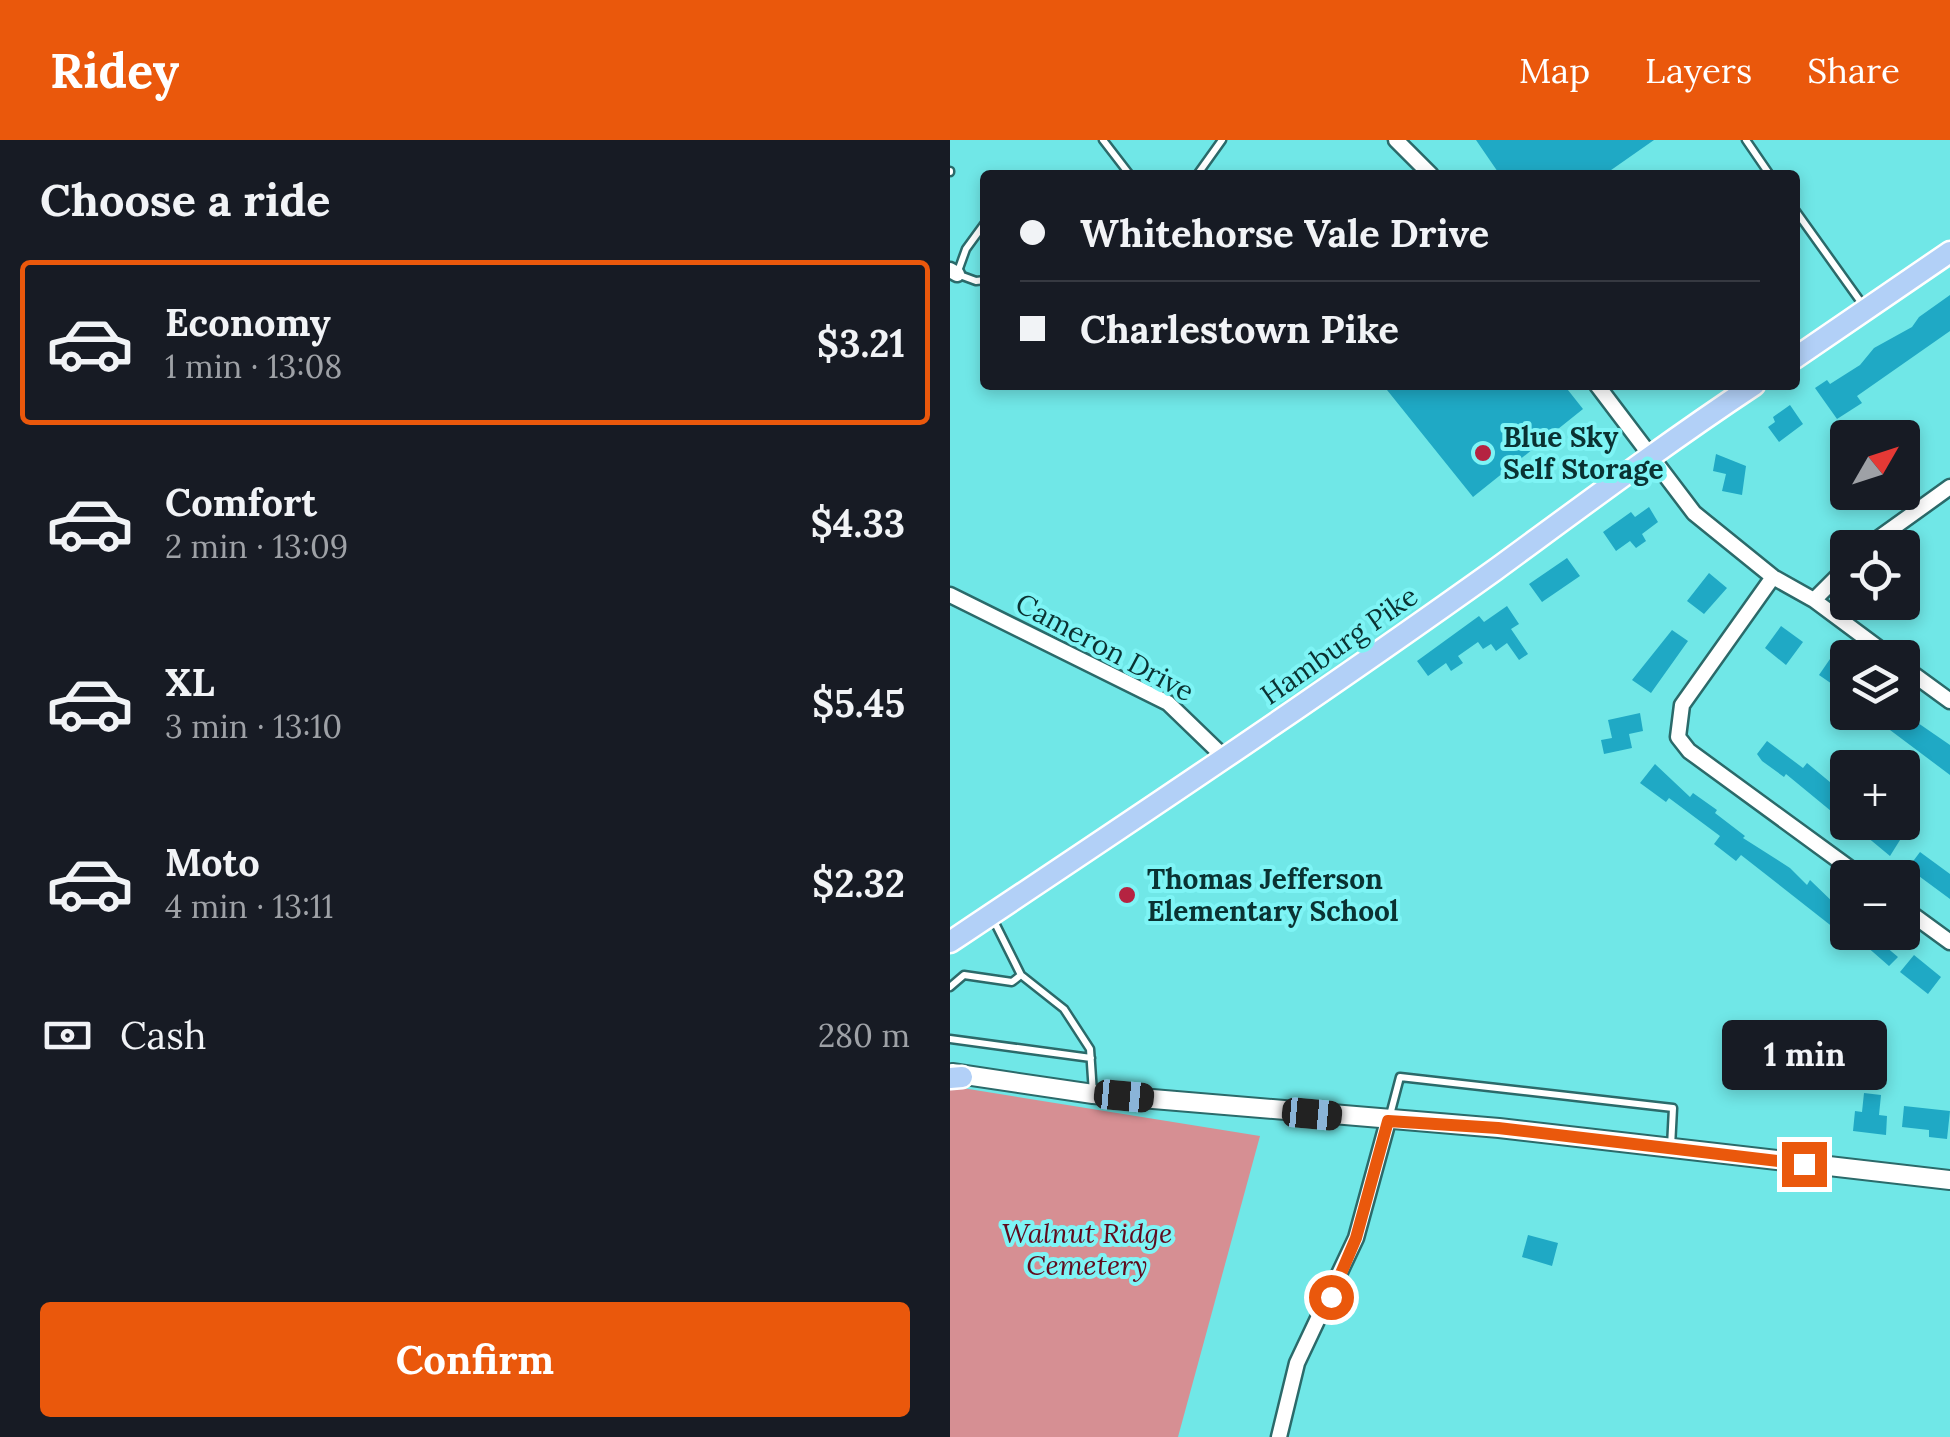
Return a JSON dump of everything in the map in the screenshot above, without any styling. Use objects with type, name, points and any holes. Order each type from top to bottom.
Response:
[{"type":"main road","points":[[1800,355],[1950,252]]},
{"type":"main road","name":"Hamburg Pike","points":[[950,942],[1225,758],[1494,570],[1649,454],[1746,390]]},
{"type":"street","points":[[1396,140],[1425,170]]},
{"type":"street","points":[[1601,390],[1694,512],[1773,578],[1814,600],[1868,640]]},
{"type":"street","points":[[1890,530],[1950,487]]},
{"type":"street","points":[[1773,578],[1682,704],[1678,737],[1690,751],[1838,860]]},
{"type":"street","points":[[1814,600],[1830,584]]},
{"type":"street","name":"Cameron Drive","points":[[950,595],[1168,703],[1225,758]]},
{"type":"street","points":[[1920,679],[1950,701]]},
{"type":"street","points":[[1920,920],[1950,942]]},
{"type":"street","points":[[954,1076],[1093,1094],[1498,1128],[1950,1180]]},
{"type":"street","points":[[1278,1437],[1298,1362],[1356,1238],[1388,1121]]},
{"type":"lane","points":[[1103,140],[1126,170]]},
{"type":"lane","points":[[1201,170],[1222,140]]},
{"type":"lane","points":[[1746,140],[1767,170]]},
{"type":"lane","points":[[1800,217],[1866,310]]},
{"type":"lane","points":[[980,231],[954,272],[980,281]]},
{"type":"lane","points":[[991,915],[1020,975],[1064,1009],[1090,1048],[1093,1094]]},
{"type":"lane","points":[[950,987],[964,975],[1012,982],[1020,975]]},
{"type":"lane","points":[[950,1040],[1090,1058]]},
{"type":"lane","points":[[1388,1121],[1400,1077],[1673,1108],[1672,1148]]},
{"type":"green space","name":"Walnut Ridge Cemetery","points":[[950,1086],[1260,1136],[1178,1437],[950,1437]]},
{"type":"building","points":[[1476,140],[1654,140],[1611,170],[1497,170]]},
{"type":"building","points":[[1950,295],[1950,331],[1857,396],[1862,403],[1837,419],[1815,388],[1827,380],[1830,384],[1860,365],[1874,348],[1912,327],[1919,317]]},
{"type":"building","name":"Blue Sky Self Storage","points":[[1387,390],[1568,390],[1583,409],[1473,497]]},
{"type":"building","points":[[1790,405],[1803,424],[1779,442],[1768,427],[1775,422],[1773,417]]},
{"type":"building","points":[[1716,454],[1746,466],[1742,495],[1722,491],[1726,474],[1713,471]]},
{"type":"building","points":[[1649,507],[1658,522],[1642,534],[1646,541],[1636,548],[1630,541],[1616,551],[1603,532],[1631,512],[1635,517]]},
{"type":"building","points":[[1567,558],[1580,576],[1542,602],[1529,584]]},
{"type":"building","points":[[1709,573],[1727,588],[1704,614],[1687,601]]},
{"type":"building","points":[[1507,606],[1519,624],[1511,629],[1528,654],[1519,660],[1507,643],[1496,651],[1491,644],[1483,649],[1478,642],[1458,656],[1463,663],[1451,671],[1446,663],[1428,676],[1417,661],[1479,616],[1484,622]]},
{"type":"building","points":[[1781,626],[1803,642],[1786,665],[1765,648]]},
{"type":"building","points":[[1672,630],[1688,641],[1651,693],[1632,680]]},
{"type":"building","points":[[1830,659],[1830,683],[1819,675]]},
{"type":"building","points":[[1640,713],[1643,731],[1629,734],[1632,748],[1604,754],[1601,740],[1612,738],[1608,720]]},
{"type":"building","points":[[1920,724],[1950,745],[1950,775],[1920,750],[1890,730],[1920,730]]},
{"type":"building","points":[[1767,741],[1803,768],[1807,763],[1830,782],[1830,810],[1786,774],[1784,777],[1762,761],[1757,754]]},
{"type":"building","points":[[1655,764],[1690,797],[1693,793],[1717,810],[1715,813],[1743,838],[1790,868],[1807,885],[1810,880],[1830,899],[1830,925],[1741,855],[1736,861],[1714,844],[1720,836],[1669,798],[1666,802],[1640,783]]},
{"type":"building","points":[[1871,840],[1900,840],[1890,856]]},
{"type":"building","points":[[1920,852],[1950,874],[1950,899],[1920,877],[1920,860],[1914,860]]},
{"type":"building","points":[[1871,950],[1890,950],[1898,957],[1889,966]]},
{"type":"building","points":[[1914,955],[1941,977],[1928,994],[1900,972]]},
{"type":"building","points":[[1864,1093],[1881,1095],[1879,1115],[1887,1116],[1886,1135],[1853,1131],[1855,1111],[1862,1112]]},
{"type":"building","points":[[1904,1106],[1950,1111],[1947,1139],[1929,1137],[1929,1130],[1902,1127]]},
{"type":"building","points":[[1528,1235],[1558,1243],[1552,1266],[1522,1257]]},
{"type":"place","name":"Blue Sky Self Storage","points":[[1483,453]]},
{"type":"place","name":"Thomas Jefferson Elementary School","points":[[1127,895]]},
{"type":"route","points":[[1331,1297],[1356,1238],[1388,1121],[1498,1128],[1804,1164]]}]
